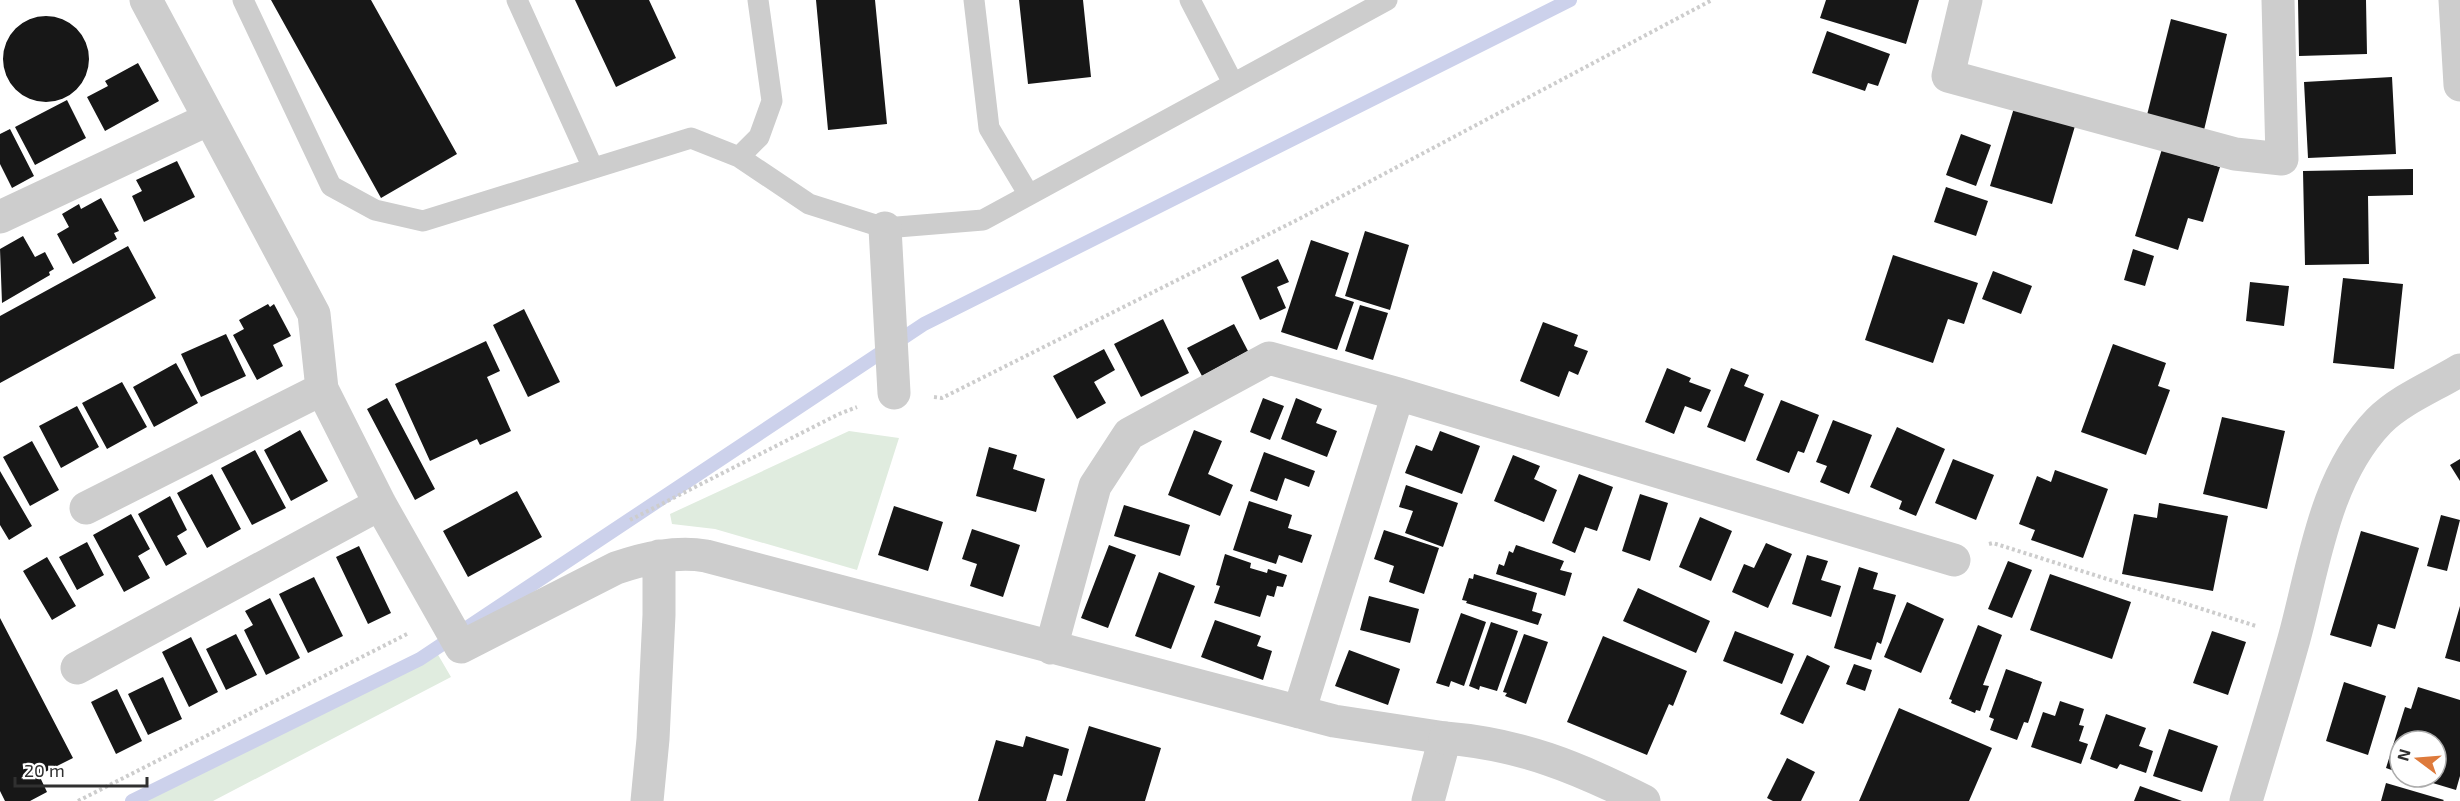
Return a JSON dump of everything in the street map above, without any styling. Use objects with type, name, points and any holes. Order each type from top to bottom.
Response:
[{"type":"street","points":[[146,0],[314,314],[322,389],[380,504],[461,647],[600,575],[659,556],[692,553],[1334,721],[1486,742],[1525,750],[1592,776],[1644,801]]},
{"type":"street","points":[[1966,0],[1948,76],[2235,154],[2282,159],[2278,0]]},
{"type":"street","points":[[2455,0],[2460,85]]},
{"type":"street","points":[[0,217],[209,119]]},
{"type":"street","points":[[885,228],[894,393]]},
{"type":"street","points":[[1051,648],[1095,486],[1129,434],[1269,358],[1398,394],[1954,560]]},
{"type":"street","points":[[2246,801],[2326,521],[2342,479],[2359,447],[2374,426],[2390,411],[2460,370]]},
{"type":"street","points":[[86,508],[322,389]]},
{"type":"street","points":[[1299,712],[1398,394]]},
{"type":"street","points":[[77,668],[380,504]]},
{"type":"street","points":[[647,801],[654,729],[659,556]]},
{"type":"street","points":[[1428,801],[1445,738]]},
{"type":"lane","points":[[243,0],[331,186],[375,210],[423,221],[691,138],[739,157],[809,204],[885,228],[983,220],[1387,0]]},
{"type":"lane","points":[[518,0],[593,168]]},
{"type":"lane","points":[[739,157],[759,137],[772,101],[758,0]]},
{"type":"lane","points":[[974,0],[989,128],[1029,195]]},
{"type":"lane","points":[[1190,0],[1233,83]]},
{"type":"path","points":[[622,524],[839,414],[894,393],[942,398],[1299,219],[1712,0]]},
{"type":"path","points":[[1954,560],[1993,543],[2294,638]]},
{"type":"path","points":[[78,801],[415,630]]},
{"type":"green space","points":[[849,431],[899,438],[857,570],[715,529],[672,524],[670,514]]},
{"type":"green space","points":[[437,653],[451,677],[213,801],[146,801]]},
{"type":"building","points":[[271,0],[371,0],[457,154],[381,198]]},
{"type":"building","points":[[575,0],[649,0],[676,58],[616,87]]},
{"type":"building","points":[[816,0],[875,0],[887,124],[828,130]]},
{"type":"building","points":[[1019,0],[1083,0],[1091,77],[1028,84]]},
{"type":"building","points":[[1826,0],[1919,0],[1906,44],[1820,18]]},
{"type":"building","points":[[2298,0],[2366,0],[2367,54],[2299,56]]},
{"type":"building","points":[[46,16],[63,19],[82,35],[86,42],[89,59],[86,76],[70,95],[63,99],[46,102],[29,99],[10,83],[6,76],[3,59],[6,42],[22,23],[29,19]]},
{"type":"building","points":[[2171,19],[2227,34],[2204,130],[2147,115]]},
{"type":"building","points":[[1827,31],[1890,54],[1878,86],[1868,83],[1865,91],[1812,73]]},
{"type":"building","points":[[138,63],[159,101],[105,131],[87,97],[108,86],[105,81]]},
{"type":"building","points":[[2392,77],[2396,154],[2308,158],[2304,82]]},
{"type":"building","points":[[67,100],[86,138],[35,165],[15,127]]},
{"type":"building","points":[[2014,108],[2075,126],[2052,204],[1990,186]]},
{"type":"building","points":[[10,129],[34,176],[12,188],[0,164],[0,134]]},
{"type":"building","points":[[1961,134],[1991,145],[1976,186],[1946,175]]},
{"type":"building","points":[[2162,149],[2220,167],[2203,222],[2188,218],[2178,250],[2135,236]]},
{"type":"building","points":[[177,161],[195,197],[144,222],[132,196],[142,191],[136,180]]},
{"type":"building","points":[[2413,169],[2413,195],[2368,196],[2369,264],[2305,265],[2303,171]]},
{"type":"building","points":[[1946,187],[1988,201],[1976,236],[1934,222]]},
{"type":"building","points":[[101,198],[119,231],[114,233],[117,239],[73,264],[57,234],[69,227],[62,214],[79,204],[81,209]]},
{"type":"building","points":[[1365,231],[1409,245],[1390,310],[1345,296]]},
{"type":"building","points":[[23,236],[35,257],[45,252],[54,269],[49,272],[50,275],[2,303],[0,249]]},
{"type":"building","points":[[1311,240],[1349,253],[1335,296],[1354,302],[1337,350],[1281,332]]},
{"type":"building","points":[[128,246],[156,298],[0,383],[0,316]]},
{"type":"building","points":[[2133,249],[2154,256],[2145,286],[2124,280]]},
{"type":"building","points":[[1893,255],[1978,283],[1964,324],[1948,319],[1933,363],[1865,340]]},
{"type":"building","points":[[1278,259],[1289,282],[1277,287],[1286,308],[1260,320],[1241,277]]},
{"type":"building","points":[[1993,271],[2032,286],[2021,314],[1982,299]]},
{"type":"building","points":[[2343,278],[2403,284],[2394,369],[2333,363]]},
{"type":"building","points":[[2250,282],[2289,286],[2284,326],[2246,321]]},
{"type":"building","points":[[268,304],[270,307],[274,304],[291,336],[273,345],[283,366],[257,380],[233,335],[244,329],[239,320]]},
{"type":"building","points":[[1360,305],[1388,313],[1373,360],[1345,351]]},
{"type":"building","points":[[524,309],[560,382],[528,397],[493,325]]},
{"type":"building","points":[[1163,319],[1189,373],[1141,397],[1114,344]]},
{"type":"building","points":[[1543,322],[1578,335],[1574,346],[1588,351],[1578,375],[1569,371],[1559,397],[1520,381]]},
{"type":"building","points":[[1234,324],[1248,351],[1202,376],[1187,348]]},
{"type":"building","points":[[226,334],[246,376],[201,397],[181,354]]},
{"type":"building","points":[[486,341],[500,371],[487,377],[511,431],[480,445],[477,439],[430,461],[395,384]]},
{"type":"building","points":[[2113,344],[2166,363],[2158,386],[2170,390],[2146,455],[2081,432]]},
{"type":"building","points":[[1104,349],[1115,370],[1094,382],[1106,403],[1077,419],[1053,376]]},
{"type":"building","points":[[176,363],[198,403],[154,427],[133,387]]},
{"type":"building","points":[[1667,368],[1691,378],[1689,382],[1711,390],[1701,412],[1685,406],[1674,434],[1645,422]]},
{"type":"building","points":[[1731,368],[1749,375],[1744,386],[1764,394],[1745,442],[1707,427]]},
{"type":"building","points":[[122,382],[147,427],[107,449],[82,403]]},
{"type":"building","points":[[387,398],[435,489],[415,500],[367,409]]},
{"type":"building","points":[[1263,398],[1284,406],[1270,440],[1250,432]]},
{"type":"building","points":[[1296,398],[1322,409],[1316,423],[1337,431],[1327,457],[1281,439]]},
{"type":"building","points":[[1781,400],[1819,415],[1804,453],[1798,451],[1789,473],[1756,460]]},
{"type":"building","points":[[77,406],[99,447],[61,468],[39,426]]},
{"type":"building","points":[[2222,417],[2285,431],[2267,509],[2203,494]]},
{"type":"building","points":[[1833,420],[1872,435],[1849,494],[1820,482],[1827,466],[1816,462]]},
{"type":"building","points":[[1897,427],[1945,449],[1916,516],[1899,509],[1902,501],[1870,487]]},
{"type":"building","points":[[300,430],[328,481],[291,501],[264,450]]},
{"type":"building","points":[[1194,430],[1222,441],[1208,474],[1233,485],[1220,516],[1168,495]]},
{"type":"building","points":[[1440,431],[1480,446],[1462,494],[1405,473],[1416,445],[1432,451]]},
{"type":"building","points":[[32,441],[59,490],[30,506],[3,457]]},
{"type":"building","points":[[989,447],[1017,455],[1013,469],[1045,479],[1036,512],[976,496]]},
{"type":"building","points":[[255,450],[286,508],[252,525],[221,468]]},
{"type":"building","points":[[1264,452],[1315,471],[1309,487],[1285,478],[1277,501],[1250,491]]},
{"type":"building","points":[[1513,455],[1540,466],[1534,479],[1557,490],[1544,522],[1494,501]]},
{"type":"building","points":[[1953,459],[1994,475],[1976,520],[1935,503]]},
{"type":"building","points":[[2460,459],[2460,481],[2450,465]]},
{"type":"building","points":[[2055,470],[2108,489],[2083,558],[2031,540],[2035,530],[2019,524],[2037,476],[2051,482]]},
{"type":"building","points":[[0,471],[32,526],[9,540],[0,525]]},
{"type":"building","points":[[212,474],[241,529],[207,548],[177,493]]},
{"type":"building","points":[[1579,474],[1613,487],[1597,531],[1585,527],[1575,553],[1552,543]]},
{"type":"building","points":[[1406,485],[1458,503],[1443,547],[1405,533],[1413,511],[1399,507]]},
{"type":"building","points":[[517,491],[542,537],[468,577],[443,531]]},
{"type":"building","points":[[1640,494],[1668,503],[1650,561],[1622,551]]},
{"type":"building","points":[[170,496],[187,530],[177,536],[187,554],[166,566],[138,514]]},
{"type":"building","points":[[1249,501],[1292,515],[1288,528],[1312,535],[1302,563],[1279,555],[1276,564],[1233,550]]},
{"type":"building","points":[[2159,503],[2228,516],[2213,591],[2122,574],[2134,514],[2157,518]]},
{"type":"building","points":[[1124,505],[1190,525],[1180,556],[1114,536]]},
{"type":"building","points":[[894,506],[943,522],[928,571],[878,555]]},
{"type":"building","points":[[131,514],[150,549],[138,556],[150,578],[124,592],[93,535]]},
{"type":"building","points":[[2441,515],[2460,520],[2447,571],[2427,566]]},
{"type":"building","points":[[1700,517],[1732,531],[1711,581],[1679,567]]},
{"type":"building","points":[[972,529],[1020,545],[1003,597],[970,586],[977,564],[962,559]]},
{"type":"building","points":[[1384,530],[1439,548],[1424,594],[1389,582],[1394,566],[1374,559]]},
{"type":"building","points":[[2361,531],[2419,548],[2395,629],[2378,624],[2371,647],[2330,635]]},
{"type":"building","points":[[87,542],[104,575],[77,590],[59,557]]},
{"type":"building","points":[[1766,543],[1792,554],[1768,608],[1732,592],[1744,564],[1754,568]]},
{"type":"building","points":[[1109,545],[1136,555],[1108,628],[1081,618]]},
{"type":"building","points":[[1516,545],[1564,561],[1560,570],[1572,573],[1565,596],[1496,574],[1499,564],[1504,566],[1509,551],[1513,553]]},
{"type":"building","points":[[359,546],[391,613],[368,624],[336,557]]},
{"type":"building","points":[[1225,554],[1251,563],[1250,568],[1267,573],[1268,569],[1287,575],[1283,587],[1277,586],[1274,597],[1267,595],[1260,617],[1214,603],[1220,586],[1216,585]]},
{"type":"building","points":[[1807,555],[1828,561],[1821,580],[1841,586],[1831,617],[1792,604]]},
{"type":"building","points":[[47,557],[76,606],[52,620],[23,571]]},
{"type":"building","points":[[2008,561],[2032,570],[2012,618],[1988,609]]},
{"type":"building","points":[[1859,567],[1878,573],[1873,589],[1896,595],[1881,644],[1877,642],[1871,660],[1834,648]]},
{"type":"building","points":[[1159,572],[1195,586],[1171,649],[1135,636]]},
{"type":"building","points":[[1474,574],[1537,593],[1532,611],[1542,614],[1538,625],[1462,600],[1469,578],[1473,579]]},
{"type":"building","points":[[2050,574],[2131,602],[2112,659],[2030,630]]},
{"type":"building","points":[[314,577],[343,636],[308,653],[279,594]]},
{"type":"building","points":[[1638,588],[1710,621],[1696,653],[1623,621]]},
{"type":"building","points":[[1369,596],[1419,609],[1410,643],[1360,630]]},
{"type":"building","points":[[270,598],[300,658],[266,675],[244,630],[253,625],[245,611]]},
{"type":"building","points":[[1907,602],[1944,619],[1921,673],[1884,657]]},
{"type":"building","points":[[2460,606],[2460,662],[2445,658]]},
{"type":"building","points":[[1461,613],[1486,622],[1464,686],[1451,681],[1449,687],[1436,683]]},
{"type":"building","points":[[0,618],[73,758],[39,775],[47,792],[30,801],[5,801],[0,791]]},
{"type":"building","points":[[1215,620],[1261,636],[1257,646],[1272,651],[1263,680],[1201,657]]},
{"type":"building","points":[[1491,622],[1518,631],[1497,691],[1480,686],[1479,690],[1469,686]]},
{"type":"building","points":[[1978,625],[2002,635],[1983,685],[1989,686],[1980,711],[1976,710],[1975,713],[1951,703],[1952,700],[1949,699]]},
{"type":"building","points":[[1735,631],[1794,654],[1782,684],[1723,661]]},
{"type":"building","points":[[2212,631],[2246,642],[2228,695],[2193,683]]},
{"type":"building","points":[[236,634],[257,675],[226,690],[206,649]]},
{"type":"building","points":[[1524,634],[1548,642],[1526,704],[1505,696],[1507,693],[1503,692]]},
{"type":"building","points":[[1603,636],[1687,671],[1673,706],[1669,704],[1647,755],[1567,722]]},
{"type":"building","points":[[191,637],[218,692],[189,707],[162,652]]},
{"type":"building","points":[[1349,650],[1400,669],[1388,705],[1335,686]]},
{"type":"building","points":[[1807,655],[1830,666],[1803,724],[1780,714]]},
{"type":"building","points":[[1854,664],[1872,670],[1865,691],[1846,684]]},
{"type":"building","points":[[2006,669],[2042,682],[2028,723],[2024,722],[2017,740],[1990,730],[1994,719],[1989,717]]},
{"type":"building","points":[[163,677],[182,719],[148,735],[128,694]]},
{"type":"building","points":[[2344,682],[2386,696],[2368,755],[2326,741]]},
{"type":"building","points":[[2418,687],[2460,700],[2460,776],[2456,790],[2448,788],[2448,729],[2398,729],[2405,707],[2411,709]]},
{"type":"building","points":[[117,689],[142,741],[116,754],[91,702]]},
{"type":"building","points":[[2060,701],[2084,709],[2079,725],[2084,726],[2079,741],[2088,744],[2081,764],[2031,747],[2043,712],[2055,716]]},
{"type":"building","points":[[1899,708],[1992,748],[1969,801],[1859,801]]},
{"type":"building","points":[[2106,714],[2146,728],[2139,746],[2153,751],[2146,773],[2120,764],[2117,769],[2090,759]]},
{"type":"building","points":[[1089,726],[1161,748],[1145,801],[1066,801]]},
{"type":"building","points":[[2169,729],[2218,746],[2202,792],[2153,776]]},
{"type":"building","points":[[1026,736],[1069,749],[1062,776],[1054,774],[1046,801],[978,801],[996,740],[1023,747]]},
{"type":"building","points":[[1787,758],[1815,772],[1801,801],[1773,801],[1767,798]]},
{"type":"building","points":[[2386,783],[2388,789],[2406,789],[2444,800],[2443,801],[2381,801]]},
{"type":"building","points":[[2140,786],[2182,801],[2134,801]]},
{"type":"waterway","points":[[132,801],[420,659],[924,324],[1570,0]]}]
